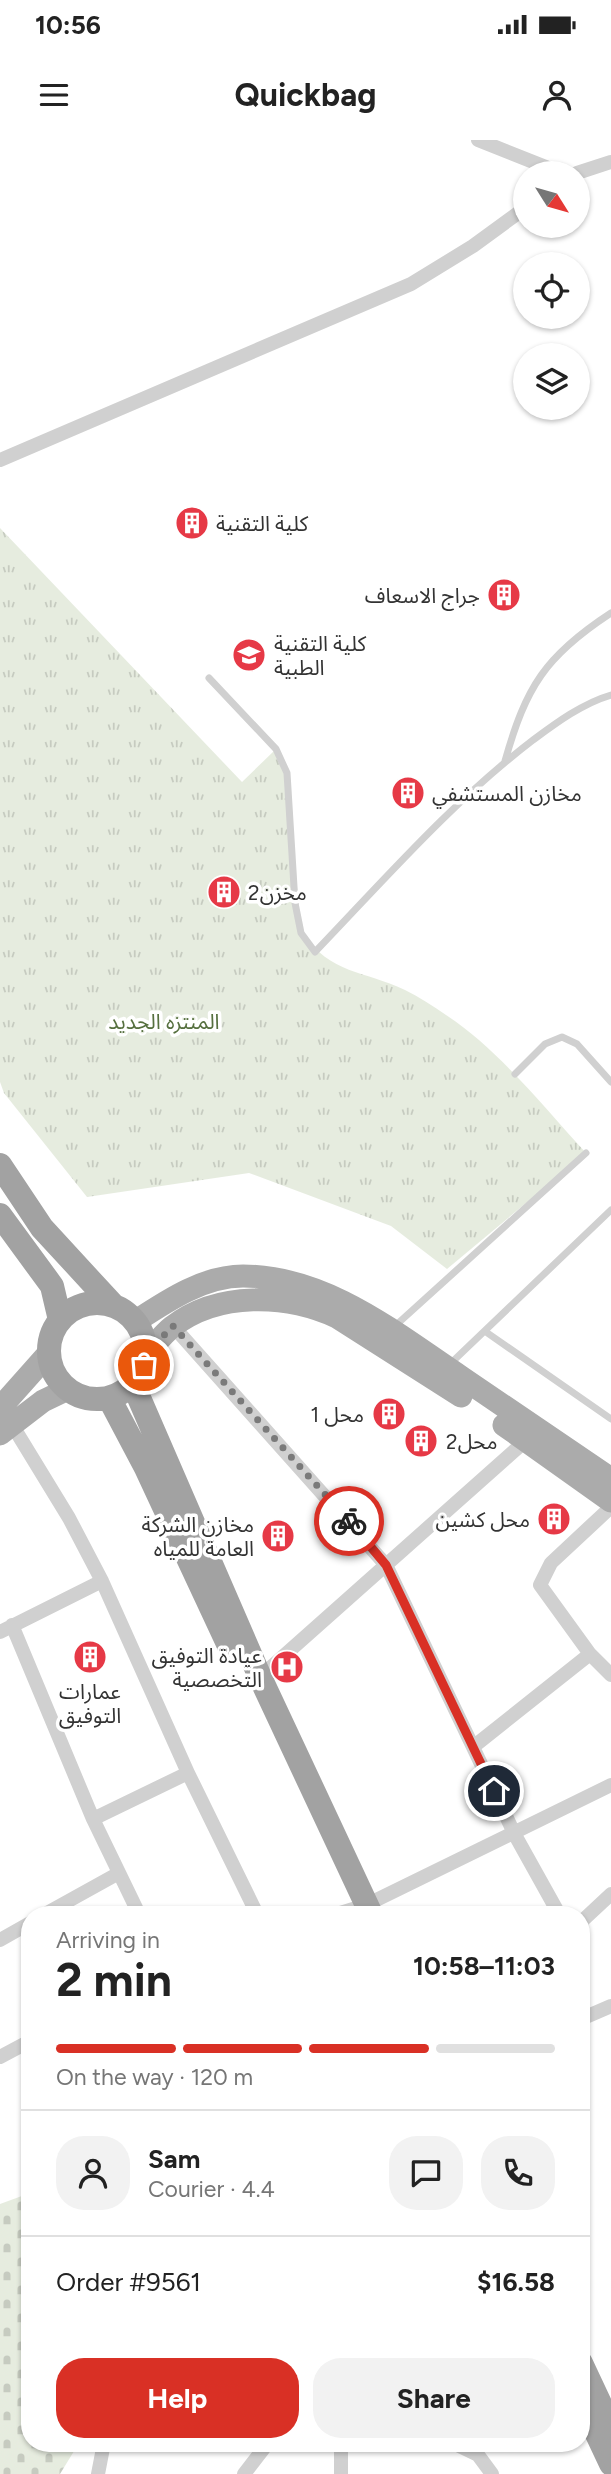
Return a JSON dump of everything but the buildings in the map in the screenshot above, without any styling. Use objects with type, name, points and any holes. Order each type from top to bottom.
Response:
[{"type":"highway","points":[[0,1165],[42,1228],[112,1304],[136,1321],[144,1336],[146,1354],[133,1384],[108,1398],[94,1399],[68,1389],[51,1367],[51,1335],[60,1320],[75,1308],[93,1302],[112,1304]]},
{"type":"highway","points":[[0,1215],[52,1286],[60,1320]]},
{"type":"highway","points":[[133,1384],[260,1677],[354,1906]]},
{"type":"highway","points":[[108,1398],[146,1468],[353,1906]]},
{"type":"highway","points":[[590,2382],[611,2427]]},
{"type":"highway","points":[[590,2420],[611,2464]]},
{"type":"main road","points":[[136,1321],[170,1299],[202,1284],[241,1276],[300,1283],[392,1329],[441,1373]]},
{"type":"main road","points":[[146,1354],[173,1326],[225,1303],[259,1299],[293,1302],[337,1317],[441,1373],[533,1435],[611,1479]]},
{"type":"main road","points":[[4,1422],[49,1353]]},
{"type":"main road","points":[[4,1422],[68,1389]]},
{"type":"main road","points":[[533,1435],[611,1501]]},
{"type":"street","points":[[478,140],[531,161]]},
{"type":"street","points":[[590,169],[611,162]]},
{"type":"street","points":[[0,460],[411,284],[473,246],[513,217]]},
{"type":"street","points":[[173,1326],[386,1565],[515,1835],[555,1906]]},
{"type":"street","points":[[4,1422],[69,1518],[102,1581],[188,1773],[253,1906]]},
{"type":"street","points":[[260,1677],[533,1435]]},
{"type":"street","points":[[611,1507],[551,1563],[540,1585],[590,1654],[611,1675]]},
{"type":"street","points":[[102,1581],[6,1629],[135,1906]]},
{"type":"street","points":[[474,1747],[590,1654]]},
{"type":"street","points":[[93,1819],[188,1773]]},
{"type":"street","points":[[368,1906],[611,1785]]},
{"type":"street","points":[[59,1906],[119,1873]]},
{"type":"street","points":[[590,1914],[611,1894]]},
{"type":"street","points":[[0,1940],[21,1928]]},
{"type":"street","points":[[590,2015],[611,2006]]},
{"type":"street","points":[[0,2057],[21,2048]]},
{"type":"street","points":[[98,2474],[102,2452]]},
{"type":"street","points":[[245,2474],[261,2452]]},
{"type":"street","points":[[341,2452],[341,2474]]},
{"type":"street","points":[[472,2452],[478,2455],[492,2474]]},
{"type":"lane","points":[[505,761],[520,710],[540,674],[587,628],[611,613]]},
{"type":"lane","points":[[209,678],[276,750],[287,773],[295,903],[301,933],[315,952],[445,817],[505,761],[564,718],[611,695]]},
{"type":"lane","points":[[515,1074],[545,1044],[562,1037],[577,1044],[611,1082]]},
{"type":"lane","points":[[392,1329],[586,1153]]},
{"type":"lane","points":[[441,1373],[611,1210]]},
{"type":"lane","points":[[486,1332],[611,1419]]},
{"type":"green space","name":"المنتزه الجديد","points":[[0,528],[242,782],[276,749],[287,773],[301,932],[313,946],[336,964],[410,993],[465,1029],[520,1080],[586,1153],[447,1269],[391,1226],[249,1173],[87,1197],[4,1093],[0,1082]]},
{"type":"green space","points":[[21,2196],[21,2452],[73,2452],[60,2474],[0,2474],[0,2204]]},
{"type":"way so far","points":[[144,1365],[146,1354],[173,1326],[349,1521]]},
{"type":"place","name":"كلية التقنية","points":[[192,523]]},
{"type":"place","name":"جراج الاسعاف","points":[[504,595]]},
{"type":"place","name":"كلية التقنية الطبية","points":[[249,655]]},
{"type":"place","name":"مخازن المستشفي","points":[[408,793]]},
{"type":"place","name":"مخزن2","points":[[224,892]]},
{"type":"place","name":"محل 1","points":[[389,1414]]},
{"type":"place","name":"محل2","points":[[421,1441]]},
{"type":"place","name":"محل كشين","points":[[554,1519]]},
{"type":"place","name":"مخازن الشركة العامة للمياه","points":[[278,1536]]},
{"type":"place","name":"عمارات التوفيق","points":[[90,1657]]},
{"type":"place","name":"عيادة التوفيق التخصصية","points":[[287,1667]]},
{"type":"route","points":[[349,1521],[386,1565],[456,1706],[494,1791]]}]
